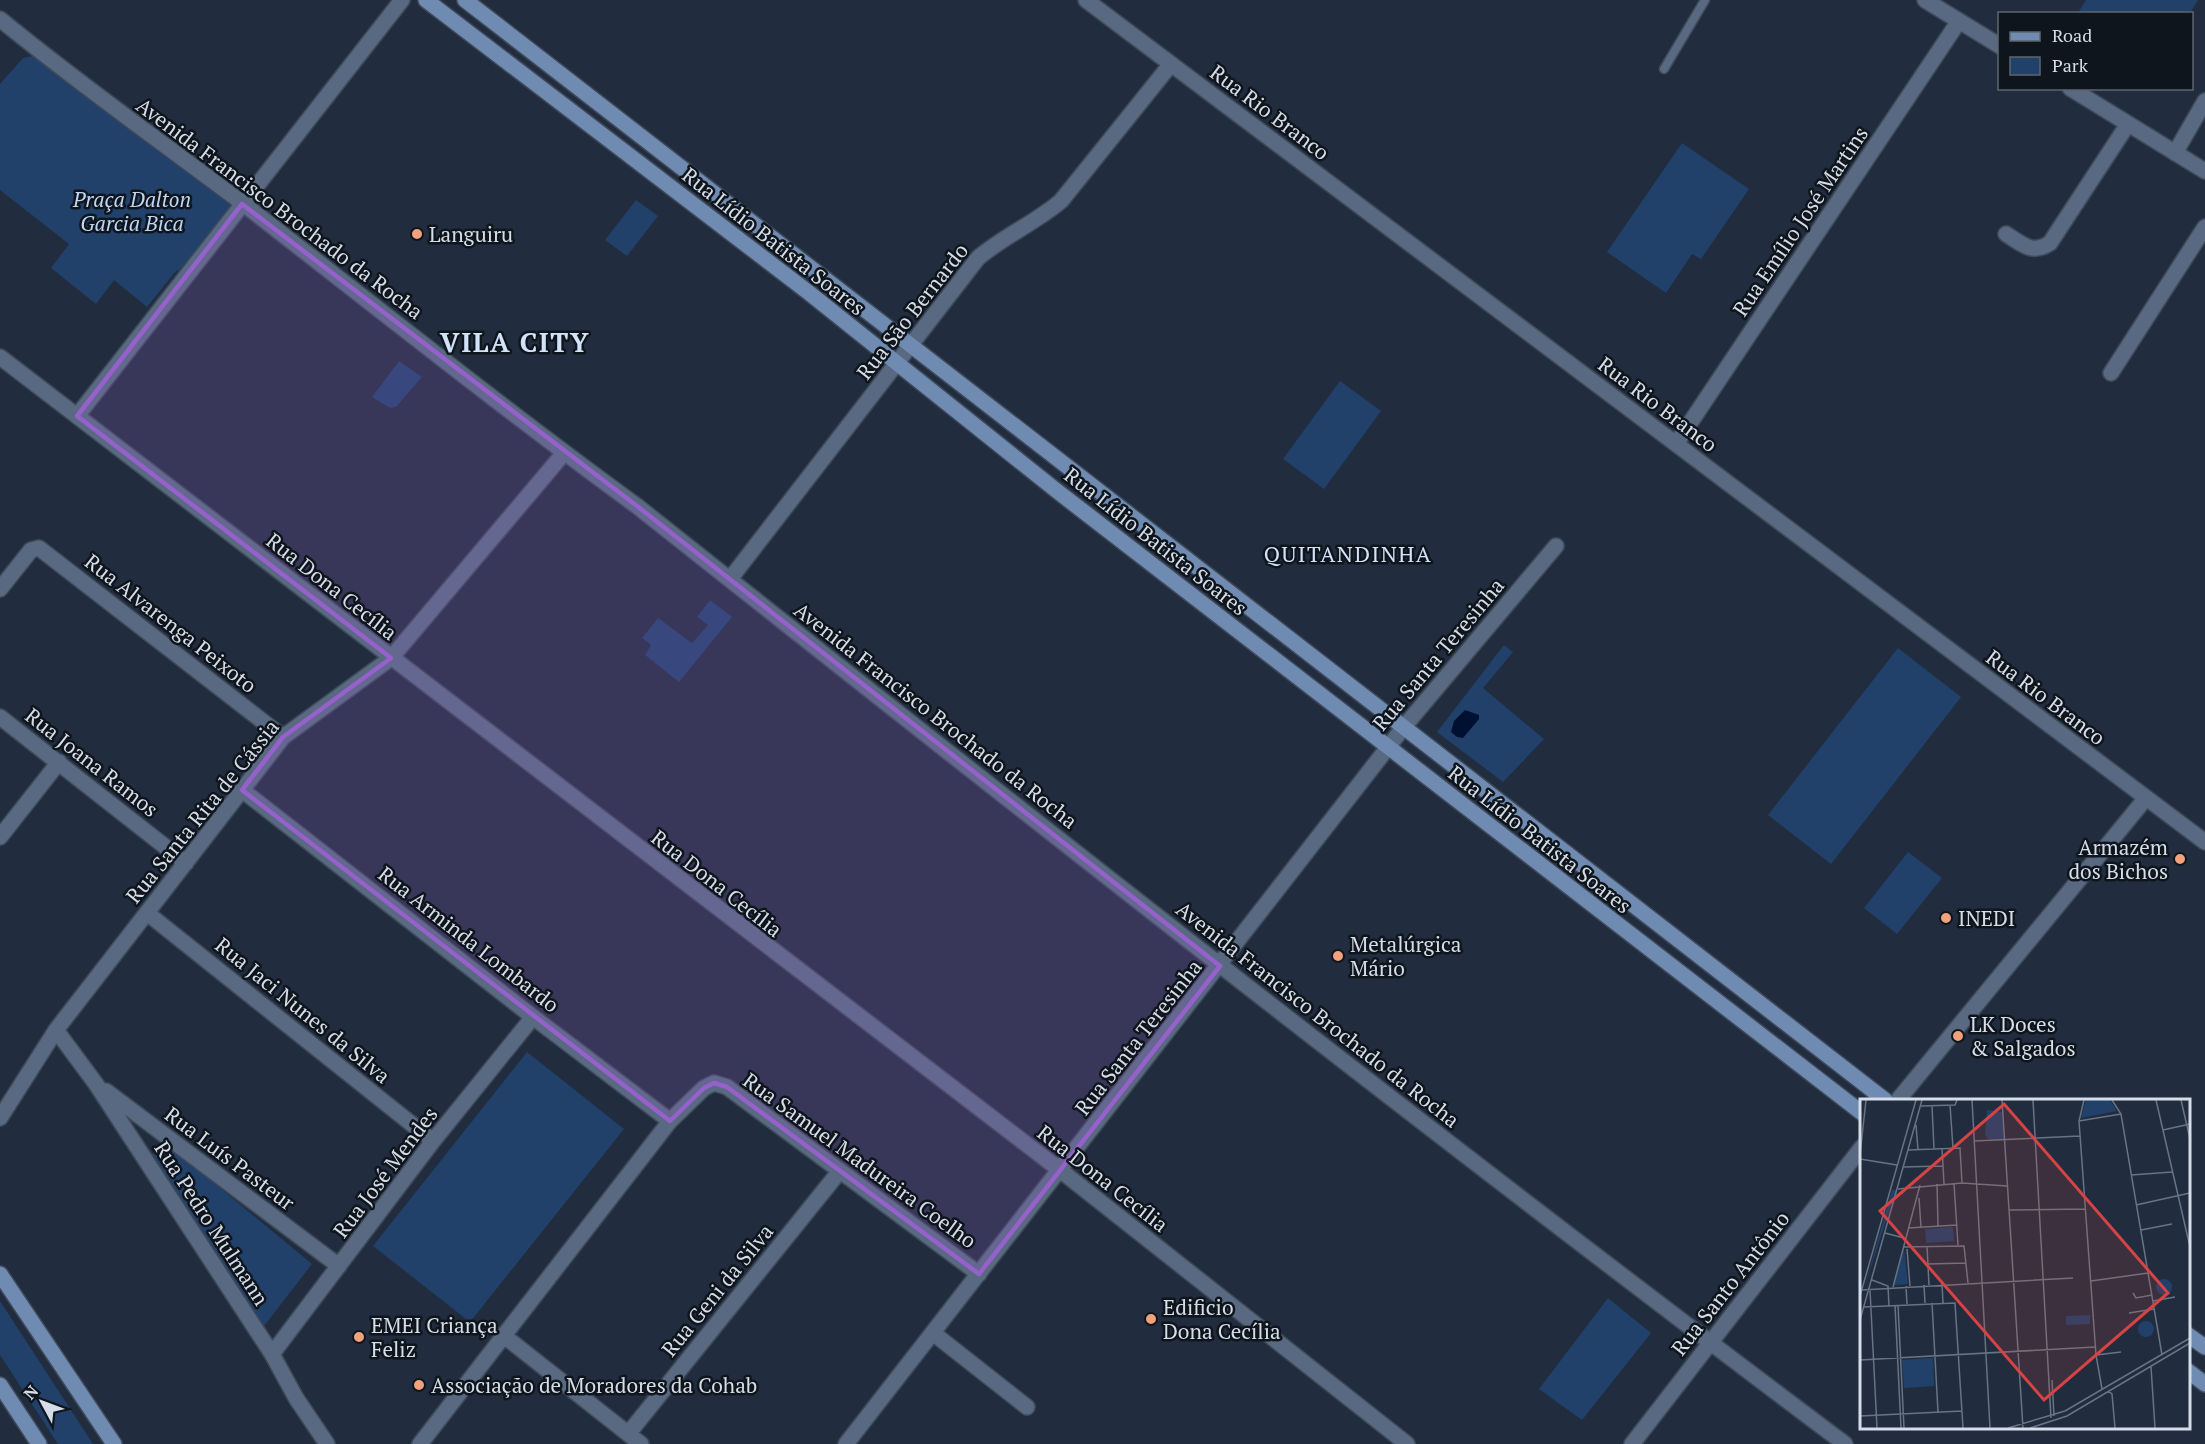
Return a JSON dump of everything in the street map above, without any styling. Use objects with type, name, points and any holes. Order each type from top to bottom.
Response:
[{"type":"main road","name":"Rua Lídio Batista Soares","points":[[426,0],[808,292],[1202,604],[1860,1111]]},
{"type":"main road","name":"Rua Lídio Batista Soares","points":[[465,0],[1882,1099]]},
{"type":"main road","points":[[529,78],[543,61]]},
{"type":"main road","points":[[635,160],[648,143]]},
{"type":"main road","points":[[993,440],[1007,422]]},
{"type":"main road","points":[[1202,604],[1217,584]]},
{"type":"main road","points":[[1566,886],[1582,867]]},
{"type":"main road","points":[[1632,936],[1648,917]]},
{"type":"main road","points":[[1769,1042],[1784,1023]]},
{"type":"main road","points":[[0,1274],[114,1444]]},
{"type":"main road","points":[[2190,1336],[2205,1347]]},
{"type":"main road","points":[[2190,1373],[2205,1384]]},
{"type":"main road","points":[[0,1385],[39,1444]]},
{"type":"street","points":[[76,416],[402,0]]},
{"type":"street","name":"Rua Rio Branco","points":[[1086,0],[2146,798],[2203,837]]},
{"type":"street","points":[[1925,0],[1998,45]]},
{"type":"street","name":"Avenida Francisco Brochado da Rocha","points":[[0,19],[73,78],[243,204],[564,453],[637,506],[1220,966],[1845,1444]]},
{"type":"street","name":"Rua Emílio José Martins","points":[[1676,444],[1959,21]]},
{"type":"street","name":"Rua São Bernardo","points":[[730,579],[978,258],[997,242],[1047,213],[1061,201],[1171,64]]},
{"type":"street","points":[[2073,90],[2205,171]]},
{"type":"street","points":[[2175,153],[2205,102]]},
{"type":"street","points":[[2006,234],[2031,249],[2041,249],[2050,243],[2128,124]]},
{"type":"street","points":[[2111,373],[2205,227]]},
{"type":"street","name":"Rua Dona Cecília","points":[[0,357],[1060,1170],[1407,1444]]},
{"type":"street","name":"Rua Santa Rita de Cássia","points":[[0,1118],[56,1030],[283,737],[392,658],[564,453]]},
{"type":"street","name":"Rua Santa Teresinha","points":[[846,1444],[1403,728],[1556,546]]},
{"type":"street","name":"Rua Alvarenga Peixoto","points":[[0,589],[31,550],[39,548],[283,737]]},
{"type":"street","name":"Rua Joana Ramos","points":[[0,717],[186,863]]},
{"type":"street","points":[[0,837],[59,762]]},
{"type":"street","name":"Rua Arminda Lombardo","points":[[242,790],[533,1017],[670,1120]]},
{"type":"street","points":[[1900,1099],[2146,798]]},
{"type":"street","name":"Rua Jaci Nunes da Silva","points":[[147,913],[433,1141]]},
{"type":"street","name":"Rua José Mendes","points":[[272,1354],[433,1141],[533,1017]]},
{"type":"street","name":"Rua Pedro Mulmann","points":[[56,1030],[96,1084],[272,1354],[319,1442]]},
{"type":"street","name":"Rua Samuel Madureira Coelho","points":[[420,1444],[670,1120],[704,1088],[714,1083],[727,1087],[979,1274]]},
{"type":"street","name":"Rua Luís Pasteur","points":[[96,1084],[339,1266]]},
{"type":"street","name":"Rua Santo Antônio","points":[[1632,1444],[1860,1150]]},
{"type":"street","name":"Rua Geni da Silva","points":[[628,1434],[839,1172]]},
{"type":"street","points":[[933,1333],[1027,1407]]},
{"type":"street","points":[[503,1335],[641,1444]]},
{"type":"lane","points":[[1664,69],[1705,0]]},
{"type":"highlighted area","points":[[242,204],[637,506],[1220,966],[979,1274],[727,1087],[714,1083],[704,1088],[670,1121],[242,790],[283,737],[391,658],[77,416]]},
{"type":"green space","points":[[2086,0],[2198,0],[2191,12],[2079,12]]},
{"type":"green space","name":"Praça Dalton Garcia Bica","points":[[43,54],[242,204],[193,267],[176,271],[147,307],[114,280],[96,304],[51,268],[69,244],[0,190],[0,84],[23,58]]},
{"type":"green space","points":[[1682,143],[1749,189],[1701,259],[1692,254],[1666,293],[1607,252]]},
{"type":"green space","points":[[636,200],[658,216],[627,256],[605,240]]},
{"type":"green space","points":[[399,361],[422,377],[396,407],[390,408],[372,397]]},
{"type":"green space","points":[[1340,381],[1381,411],[1324,489],[1283,459]]},
{"type":"green space","points":[[710,600],[732,617],[679,682],[645,655],[651,645],[642,638],[658,618],[692,643],[708,625],[697,617]]},
{"type":"green space","points":[[1504,645],[1513,652],[1483,688],[1544,739],[1503,782],[1437,732]]},
{"type":"green space","points":[[1898,648],[1961,697],[1831,864],[1768,815]]},
{"type":"green space","points":[[1908,852],[1942,878],[1897,934],[1864,908]]},
{"type":"green space","points":[[527,1052],[624,1129],[470,1322],[373,1246]]},
{"type":"green space","points":[[168,1145],[312,1264],[261,1330],[151,1161],[155,1147]]},
{"type":"green space","points":[[1608,1298],[1651,1333],[1582,1420],[1539,1389]]},
{"type":"green space","points":[[0,1301],[93,1444],[58,1444],[0,1355]]},
{"type":"shaded area","points":[[1465,710],[1479,715],[1479,719],[1463,738],[1457,737],[1451,732],[1454,721]]},
{"type":"place","name":"Languiru","points":[[417,234]]},
{"type":"place","name":"Armazém dos Bichos","points":[[2180,859]]},
{"type":"place","name":"INEDI","points":[[1946,918]]},
{"type":"place","name":"Metalúrgica Mário","points":[[1338,956]]},
{"type":"place","name":"LK Doces & Salgados","points":[[1958,1036]]},
{"type":"place","name":"Edificio Dona Cecília","points":[[1151,1319]]},
{"type":"place","name":"EMEI Criança Feliz","points":[[359,1337]]},
{"type":"place","name":"Associação de Moradores da Cohab","points":[[419,1385]]},
{"type":"district","name":"VILA CITY","points":[[515,342]]},
{"type":"district","name":"QUITANDINHA","points":[[1348,553]]}]
